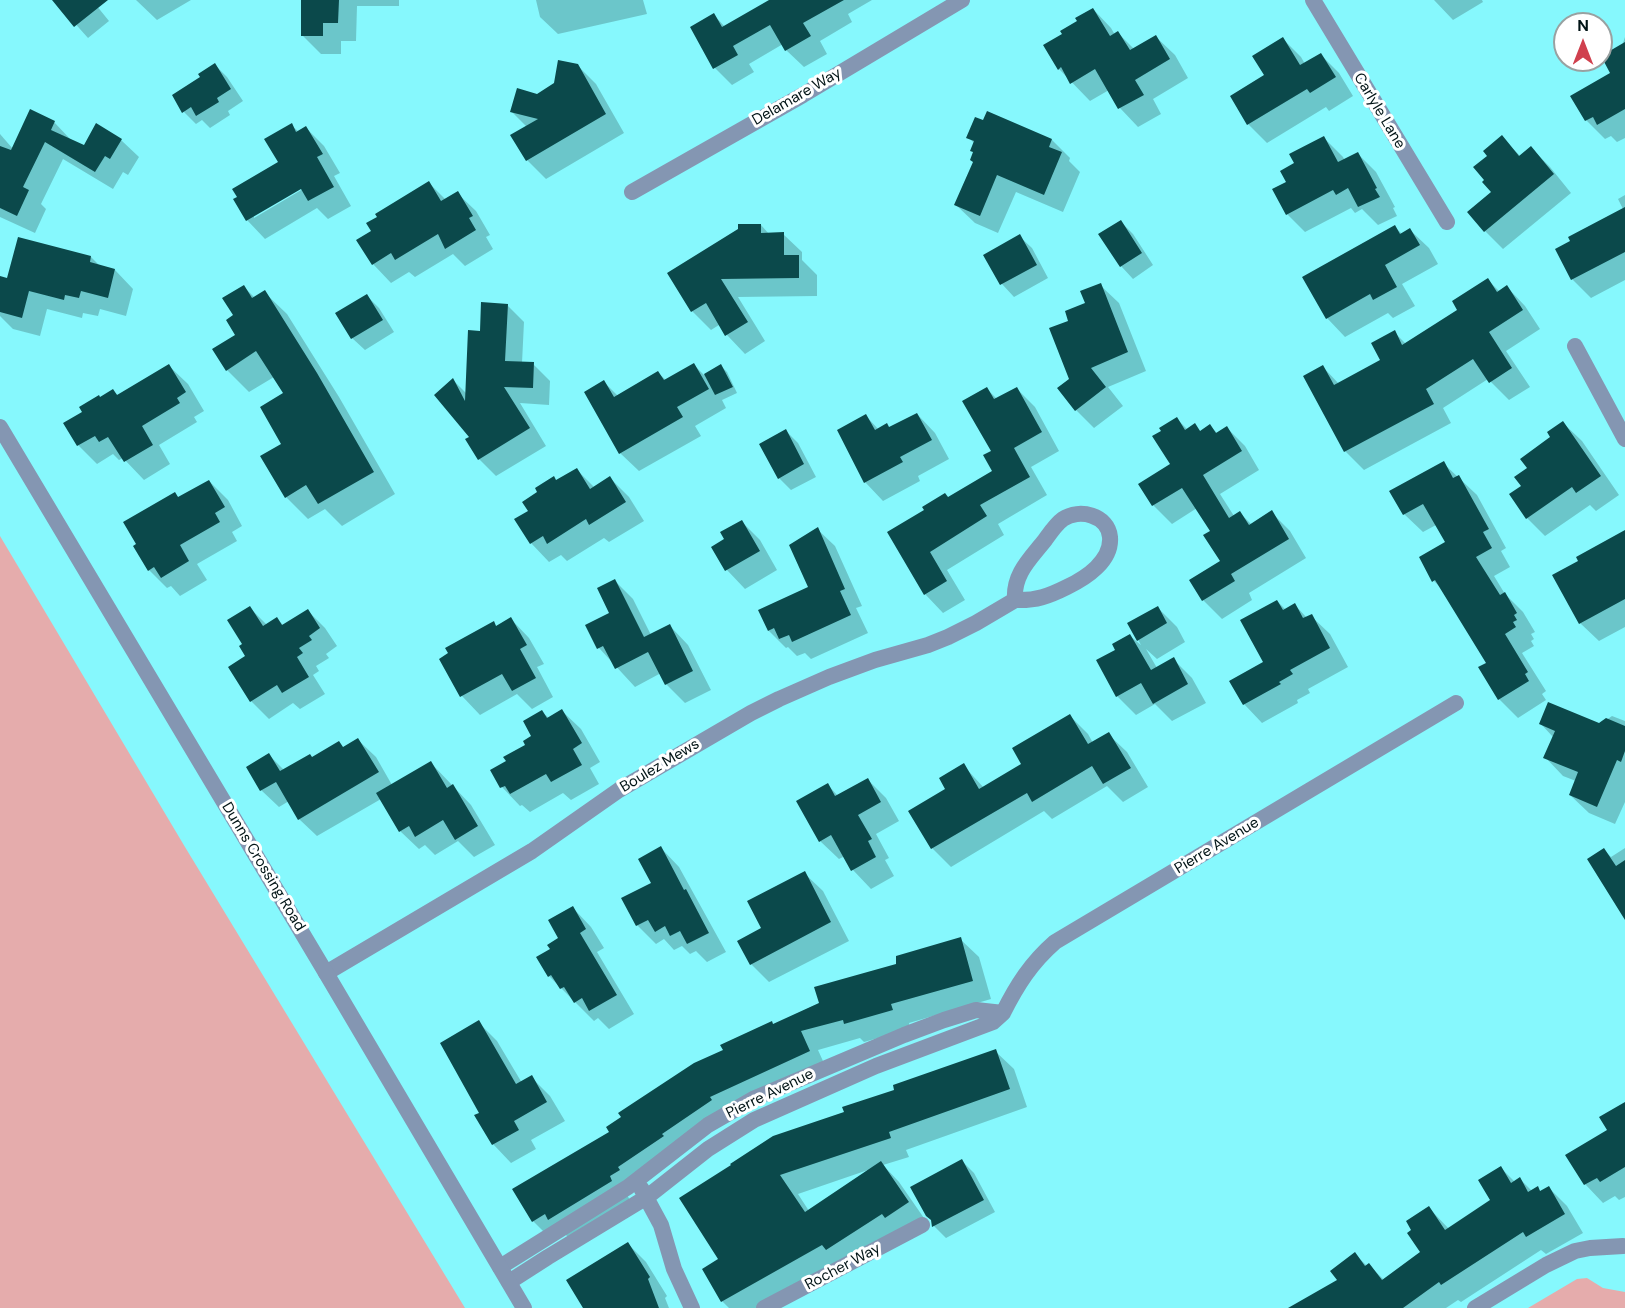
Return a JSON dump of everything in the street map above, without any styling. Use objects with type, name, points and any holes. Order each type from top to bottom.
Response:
[{"type":"street","name":"Carlyle Lane","points":[[1313,0],[1447,222]]},
{"type":"street","name":"Delamare Way","points":[[632,192],[803,95],[951,3]]},
{"type":"street","points":[[1575,346],[1625,439]]},
{"type":"street","name":"Dunns Crossing Road","points":[[0,427],[524,1308]]},
{"type":"street","name":"Boulez Mews","points":[[326,973],[532,851],[619,790],[751,713],[829,677],[948,637],[1015,600],[1041,599],[1071,585],[1096,569],[1104,558],[1109,548],[1108,529],[1102,522],[1083,513],[1063,519],[1054,527],[1017,578],[1014,590],[1015,600]]},
{"type":"street","name":"Pierre Avenue","points":[[509,1282],[647,1197],[708,1149],[754,1120],[876,1066],[993,1022],[1003,1013],[1016,987],[1038,956],[1055,942],[1456,703]]},
{"type":"street","name":"Pierre Avenue","points":[[500,1267],[637,1181],[708,1125],[755,1098],[944,1020],[976,1010],[1003,1013]]},
{"type":"street","points":[[637,1181],[661,1226],[674,1269],[692,1308]]},
{"type":"street","name":"Rocher Way","points":[[764,1308],[922,1226]]},
{"type":"street","points":[[1475,1308],[1546,1265],[1575,1251],[1623,1246]]},
{"type":"shaded area","points":[[0,536],[185,847],[465,1308],[0,1308]]},
{"type":"shaded area","points":[[1587,1278],[1603,1288],[1625,1292],[1625,1308],[1528,1308],[1577,1279]]},
{"type":"building","points":[[52,0],[108,0],[74,27]]},
{"type":"building","points":[[301,0],[339,0],[338,23],[323,23],[323,36],[301,36]]},
{"type":"building","points":[[769,0],[844,0],[803,23],[811,36],[785,51],[770,25],[733,46],[738,55],[713,69],[690,27],[714,13],[722,27]]},
{"type":"building","points":[[1093,8],[1110,36],[1118,31],[1130,50],[1156,35],[1170,59],[1135,80],[1144,95],[1118,109],[1095,69],[1070,84],[1061,67],[1058,70],[1043,45],[1062,34],[1060,31],[1077,21],[1075,18]]},
{"type":"building","points":[[1283,37],[1300,65],[1321,53],[1336,77],[1310,93],[1307,89],[1247,125],[1230,96],[1264,75],[1252,56]]},
{"type":"building","points":[[1625,42],[1625,109],[1597,125],[1593,117],[1585,121],[1570,96],[1613,72],[1613,49]]},
{"type":"building","points":[[558,60],[578,64],[606,114],[526,161],[510,135],[538,119],[510,112],[517,88],[537,94],[554,83]]},
{"type":"building","points":[[215,63],[231,89],[217,98],[219,102],[196,116],[191,107],[182,113],[172,95],[200,77],[198,74]]},
{"type":"building","points":[[30,109],[55,121],[51,130],[84,145],[96,123],[122,139],[110,159],[105,156],[95,172],[45,142],[23,187],[29,190],[17,216],[0,208],[0,146],[11,150]]},
{"type":"building","points":[[987,111],[1052,139],[1049,147],[1062,152],[1044,195],[997,175],[980,216],[954,205],[973,162],[970,160],[973,152],[970,151],[974,141],[966,138],[975,117],[983,120]]},
{"type":"building","points":[[292,123],[296,132],[306,126],[323,154],[317,157],[334,187],[308,201],[301,189],[246,221],[233,199],[237,197],[232,189],[278,162],[264,139]]},
{"type":"building","points":[[1502,135],[1519,156],[1531,146],[1554,174],[1484,232],[1467,212],[1491,192],[1473,167],[1487,156],[1483,151]]},
{"type":"building","points":[[1324,136],[1338,162],[1358,152],[1380,197],[1358,207],[1348,188],[1336,195],[1333,190],[1286,215],[1272,189],[1286,182],[1280,171],[1294,163],[1289,154]]},
{"type":"building","points":[[429,181],[441,201],[458,191],[473,216],[469,218],[476,230],[445,249],[438,234],[395,260],[391,253],[372,265],[356,240],[371,231],[366,223],[377,217],[375,214]]},
{"type":"building","points":[[1625,207],[1625,252],[1571,280],[1555,249],[1570,241],[1568,237]]},
{"type":"building","points":[[1121,220],[1142,253],[1120,267],[1098,234]]},
{"type":"building","points":[[738,224],[761,224],[761,233],[784,232],[784,255],[799,255],[799,278],[721,279],[748,322],[725,336],[706,303],[691,312],[667,273],[738,229]]},
{"type":"building","points":[[1395,225],[1400,234],[1410,228],[1420,245],[1385,265],[1397,287],[1373,300],[1370,294],[1326,319],[1302,277]]},
{"type":"building","points":[[1020,234],[1037,265],[1000,285],[983,255]]},
{"type":"building","points":[[18,237],[91,256],[90,262],[115,269],[108,298],[81,291],[79,298],[65,295],[64,300],[29,291],[22,318],[0,312],[0,276],[7,278]]},
{"type":"building","points":[[1488,278],[1497,292],[1507,285],[1523,310],[1489,332],[1512,368],[1489,383],[1473,359],[1426,389],[1434,404],[1344,452],[1303,376],[1323,365],[1334,385],[1380,360],[1371,343],[1395,330],[1402,345],[1457,310],[1452,301]]},
{"type":"building","points":[[1101,283],[1128,352],[1091,368],[1106,387],[1075,411],[1057,388],[1069,379],[1049,328],[1068,321],[1065,311],[1085,303],[1080,291]]},
{"type":"building","points":[[244,285],[252,298],[265,290],[317,373],[374,472],[318,504],[306,485],[285,498],[260,456],[281,444],[260,407],[283,393],[256,351],[226,371],[212,349],[235,335],[226,320],[233,315],[222,298]]},
{"type":"building","points":[[367,294],[383,320],[351,339],[335,313]]},
{"type":"building","points":[[481,302],[508,304],[505,361],[534,362],[533,388],[504,387],[530,428],[478,460],[465,439],[469,437],[434,395],[453,378],[465,401],[468,330],[480,331]]},
{"type":"building","points":[[694,363],[709,389],[677,407],[683,417],[619,454],[584,392],[604,380],[614,397],[658,371],[664,380]]},
{"type":"building","points":[[169,364],[186,392],[177,398],[180,403],[142,426],[153,445],[124,462],[108,437],[99,442],[95,436],[77,446],[63,423],[82,412],[79,407],[113,389],[117,395]]},
{"type":"building","points":[[721,364],[733,387],[715,395],[704,374]]},
{"type":"building","points":[[987,387],[994,399],[1017,387],[1042,432],[1014,448],[1030,477],[980,505],[987,516],[930,552],[947,581],[924,595],[887,532],[924,510],[922,507],[945,493],[948,497],[992,471],[983,455],[991,451],[962,401]]},
{"type":"building","points":[[917,413],[932,440],[900,457],[903,462],[864,483],[837,430],[866,414],[875,430],[887,423],[889,427]]},
{"type":"building","points":[[1177,417],[1185,430],[1195,423],[1200,431],[1210,424],[1216,433],[1227,426],[1242,451],[1203,475],[1229,518],[1240,511],[1249,525],[1272,510],[1289,539],[1231,574],[1235,581],[1202,601],[1189,580],[1220,561],[1203,535],[1210,531],[1182,488],[1152,506],[1138,484],[1170,464],[1152,436],[1161,431],[1159,428]]},
{"type":"building","points":[[1563,421],[1601,476],[1576,493],[1572,487],[1526,519],[1509,494],[1521,486],[1514,477],[1527,468],[1520,459],[1550,437],[1547,432]]},
{"type":"building","points":[[786,429],[804,464],[778,479],[759,444]]},
{"type":"building","points":[[1444,461],[1453,478],[1459,475],[1489,529],[1483,532],[1492,548],[1476,557],[1500,595],[1505,592],[1517,613],[1514,615],[1517,620],[1513,622],[1516,627],[1505,634],[1528,672],[1525,674],[1529,681],[1498,700],[1478,667],[1486,663],[1435,580],[1432,582],[1419,557],[1445,542],[1423,504],[1403,515],[1389,491]]},
{"type":"building","points":[[577,468],[590,489],[610,476],[626,502],[589,525],[586,519],[547,544],[543,536],[530,544],[514,519],[528,511],[522,502],[537,492],[535,488],[554,476],[556,480]]},
{"type":"building","points":[[209,480],[225,507],[215,513],[220,522],[180,545],[189,561],[161,578],[154,567],[148,571],[133,546],[136,544],[123,522],[175,492],[178,497]]},
{"type":"building","points":[[742,520],[760,551],[725,571],[711,547],[724,539],[720,532]]},
{"type":"building","points":[[818,527],[845,589],[840,591],[851,615],[792,642],[789,635],[779,639],[774,628],[768,631],[758,610],[808,587],[789,545]]},
{"type":"building","points":[[1625,530],[1625,599],[1579,624],[1552,575],[1578,561],[1576,557]]},
{"type":"building","points":[[615,579],[644,637],[670,624],[693,671],[665,685],[648,652],[615,669],[603,646],[597,649],[585,625],[609,613],[597,588]]},
{"type":"building","points":[[1277,600],[1283,610],[1295,603],[1303,618],[1312,614],[1330,648],[1290,670],[1293,674],[1279,682],[1281,684],[1243,705],[1229,681],[1263,662],[1240,620]]},
{"type":"building","points":[[250,606],[263,626],[277,617],[282,625],[308,609],[320,628],[309,636],[312,640],[299,648],[303,653],[297,657],[309,677],[282,693],[277,685],[250,702],[228,667],[245,656],[239,646],[242,644],[227,620]]},
{"type":"building","points":[[1158,606],[1167,623],[1137,641],[1127,623]]},
{"type":"building","points":[[511,617],[527,645],[520,649],[536,678],[512,691],[502,674],[460,697],[439,659],[448,653],[445,648],[494,621],[496,626]]},
{"type":"building","points":[[1130,634],[1151,670],[1174,657],[1188,684],[1153,704],[1141,683],[1116,697],[1096,660],[1115,650],[1112,644]]},
{"type":"building","points":[[1548,702],[1599,723],[1606,718],[1625,726],[1625,751],[1621,762],[1617,760],[1597,807],[1569,795],[1578,772],[1543,758],[1555,731],[1539,724]]},
{"type":"building","points":[[562,709],[582,743],[573,749],[582,765],[551,782],[546,774],[510,794],[505,786],[500,788],[490,770],[506,761],[503,757],[525,745],[523,741],[531,736],[523,721],[542,710],[547,718]]},
{"type":"building","points":[[1070,714],[1088,744],[1109,732],[1131,768],[1103,784],[1092,766],[1032,802],[1027,793],[931,849],[908,811],[945,789],[939,778],[964,763],[979,789],[1021,764],[1012,748]]},
{"type":"building","points":[[358,738],[379,772],[298,820],[276,782],[260,791],[246,767],[269,753],[280,771],[310,754],[312,757],[339,741],[343,747]]},
{"type":"building","points":[[431,761],[447,788],[453,784],[478,826],[455,840],[443,820],[415,837],[409,826],[399,832],[376,793]]},
{"type":"building","points":[[868,778],[881,802],[858,815],[872,839],[868,841],[876,857],[851,871],[831,835],[819,842],[796,801],[828,783],[835,796]]},
{"type":"building","points":[[661,846],[709,933],[687,944],[680,931],[670,936],[665,926],[655,932],[648,920],[636,926],[621,898],[651,883],[638,859]]},
{"type":"building","points":[[1604,848],[1616,866],[1625,860],[1625,920],[1587,859]]},
{"type":"building","points":[[805,871],[831,922],[750,965],[737,941],[761,928],[747,901]]},
{"type":"building","points":[[573,906],[586,929],[580,933],[617,995],[589,1011],[582,998],[574,1003],[564,987],[560,989],[551,975],[548,977],[536,957],[550,949],[547,945],[558,938],[548,920]]},
{"type":"building","points":[[961,937],[973,981],[891,1004],[893,1010],[844,1024],[843,1020],[801,1031],[810,1051],[710,1097],[712,1100],[618,1167],[620,1170],[610,1176],[612,1181],[548,1220],[545,1214],[532,1222],[512,1189],[609,1132],[606,1127],[621,1117],[618,1113],[694,1063],[723,1050],[720,1045],[819,1003],[814,987],[896,964],[896,956]]},
{"type":"building","points":[[479,1020],[516,1084],[532,1075],[547,1102],[514,1121],[519,1130],[492,1145],[474,1115],[479,1113],[440,1043]]},
{"type":"building","points":[[996,1049],[1010,1089],[889,1132],[891,1138],[780,1175],[805,1212],[881,1161],[909,1202],[885,1218],[882,1214],[826,1250],[822,1245],[721,1302],[702,1269],[718,1259],[679,1198],[773,1136],[844,1112],[842,1107],[894,1090],[893,1085]]},
{"type":"building","points":[[1625,1102],[1625,1167],[1600,1182],[1597,1178],[1584,1185],[1565,1155],[1607,1130],[1599,1117]]},
{"type":"building","points":[[962,1159],[984,1200],[932,1227],[931,1220],[926,1216],[910,1187]]},
{"type":"building","points":[[1501,1166],[1511,1183],[1520,1177],[1528,1192],[1538,1186],[1540,1191],[1549,1186],[1565,1214],[1526,1237],[1523,1232],[1441,1285],[1439,1282],[1403,1308],[1288,1308],[1337,1280],[1330,1271],[1355,1252],[1365,1266],[1369,1263],[1382,1280],[1420,1252],[1407,1233],[1411,1230],[1406,1221],[1429,1206],[1445,1230],[1490,1200],[1478,1180]]},
{"type":"building","points":[[628,1242],[650,1277],[648,1279],[659,1308],[583,1308],[566,1280]]}]
